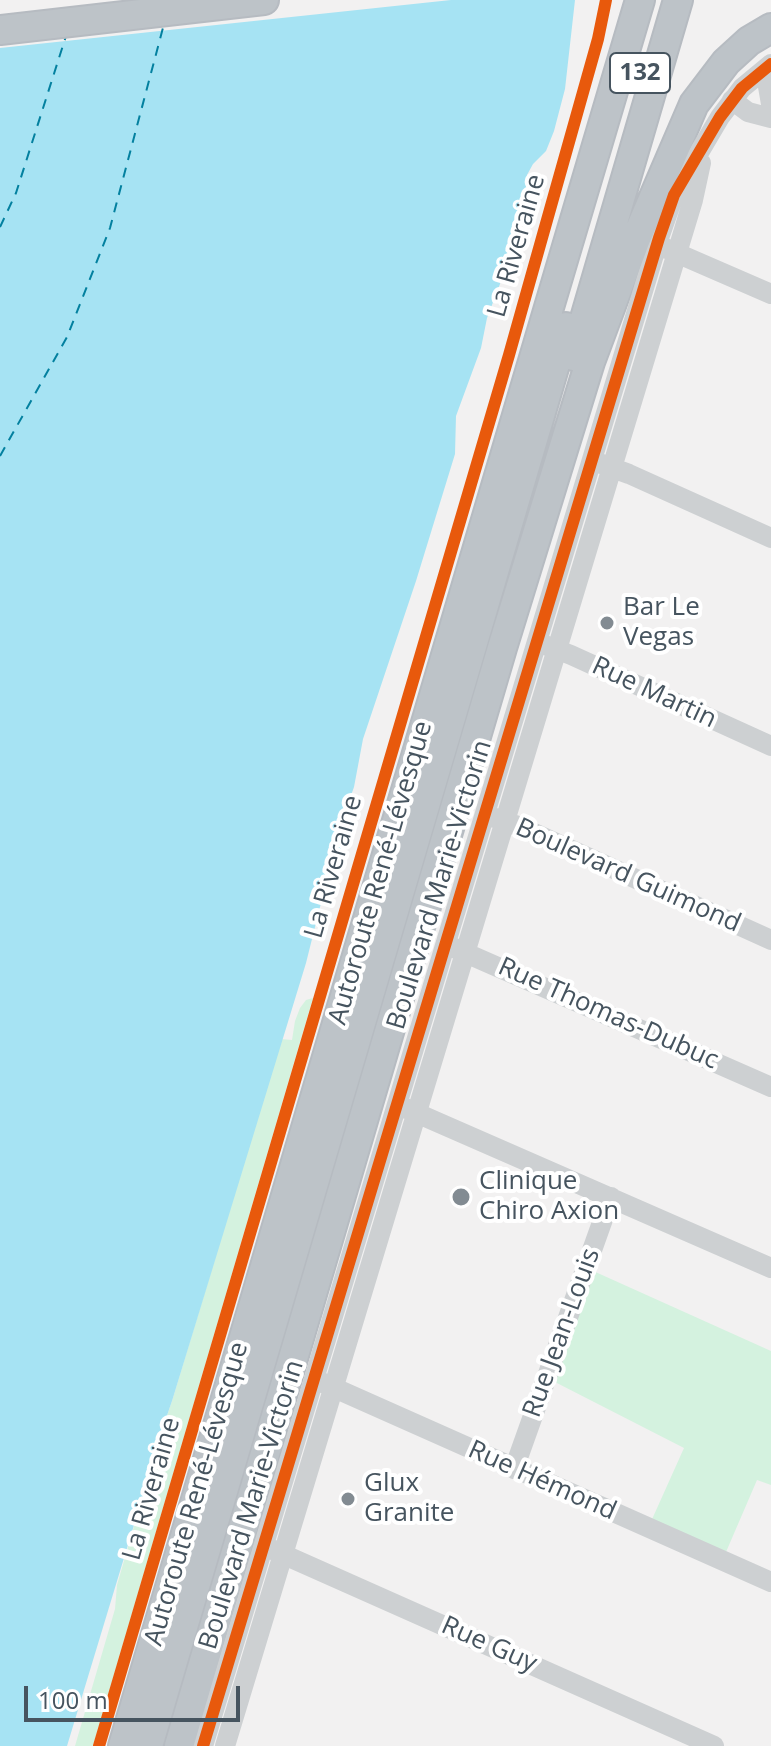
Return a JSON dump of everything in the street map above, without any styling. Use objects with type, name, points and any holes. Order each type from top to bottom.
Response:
[{"type":"highway","points":[[0,30],[264,0]]},
{"type":"highway","name":"Autoroute René-Lévesque","points":[[123,1746],[640,0]]},
{"type":"highway","name":"Autoroute René-Lévesque","points":[[148,1746],[661,0]]},
{"type":"highway","points":[[165,1746],[678,0]]},
{"type":"highway","points":[[179,1746],[502,648],[590,362],[635,241],[694,104],[726,62],[749,41],[771,28]]},
{"type":"street","name":"Boulevard Marie-Victorin","points":[[203,1746],[334,1386],[417,1111],[465,951],[536,642],[656,245],[674,195],[732,100],[768,67]]},
{"type":"street","points":[[768,67],[771,104]]},
{"type":"street","points":[[732,100],[748,112],[771,118]]},
{"type":"street","name":"Boulevard Marie-Victorin","points":[[225,1746],[314,1379],[396,1105],[445,945],[557,649],[693,200],[704,148]]},
{"type":"street","points":[[656,245],[771,294]]},
{"type":"street","points":[[591,460],[771,538]]},
{"type":"street","name":"Rue Martin","points":[[536,642],[771,746]]},
{"type":"street","name":"Boulevard Guimond","points":[[494,818],[771,940]]},
{"type":"street","name":"Rue Thomas-Dubuc","points":[[445,945],[465,951],[771,1087]]},
{"type":"street","points":[[396,1105],[417,1111],[771,1268]]},
{"type":"street","name":"Rue Jean-Louis","points":[[514,1469],[611,1197]]},
{"type":"street","name":"Rue Hémond","points":[[314,1379],[771,1582]]},
{"type":"street","name":"Rue Guy","points":[[273,1550],[714,1746]]},
{"type":"green space","points":[[313,998],[93,1746],[75,1746],[115,1609],[117,1585],[144,1492],[144,1482],[172,1401],[281,1039],[292,1040],[300,1008],[306,1000]]},
{"type":"green space","points":[[591,1270],[771,1351],[771,1485],[757,1480],[723,1559],[649,1526],[684,1448],[551,1380]]},
{"type":"water","points":[[0,0],[575,0],[565,89],[554,131],[546,151],[527,175],[525,205],[509,245],[481,348],[456,416],[455,454],[363,739],[354,787],[343,818],[341,850],[327,879],[306,963],[172,1401],[144,1482],[144,1492],[67,1746],[0,1746]]},
{"type":"pier","points":[[0,0],[451,0],[0,48]]},
{"type":"ferry route","points":[[0,456],[67,337],[110,228],[164,24]]},
{"type":"ferry route","points":[[0,227],[16,193],[66,36]]},
{"type":"cycle path","name":"La Riveraine","points":[[99,1746],[509,355],[598,39],[606,0]]},
{"type":"cycle path","points":[[203,1746],[659,238],[674,195],[720,117],[742,88],[771,64]]},
{"type":"place","name":"Bar Le Vegas","points":[[607,623]]},
{"type":"place","name":"Clinique Chiro Axion","points":[[461,1197]]},
{"type":"place","name":"Glux Granite","points":[[348,1499]]}]
